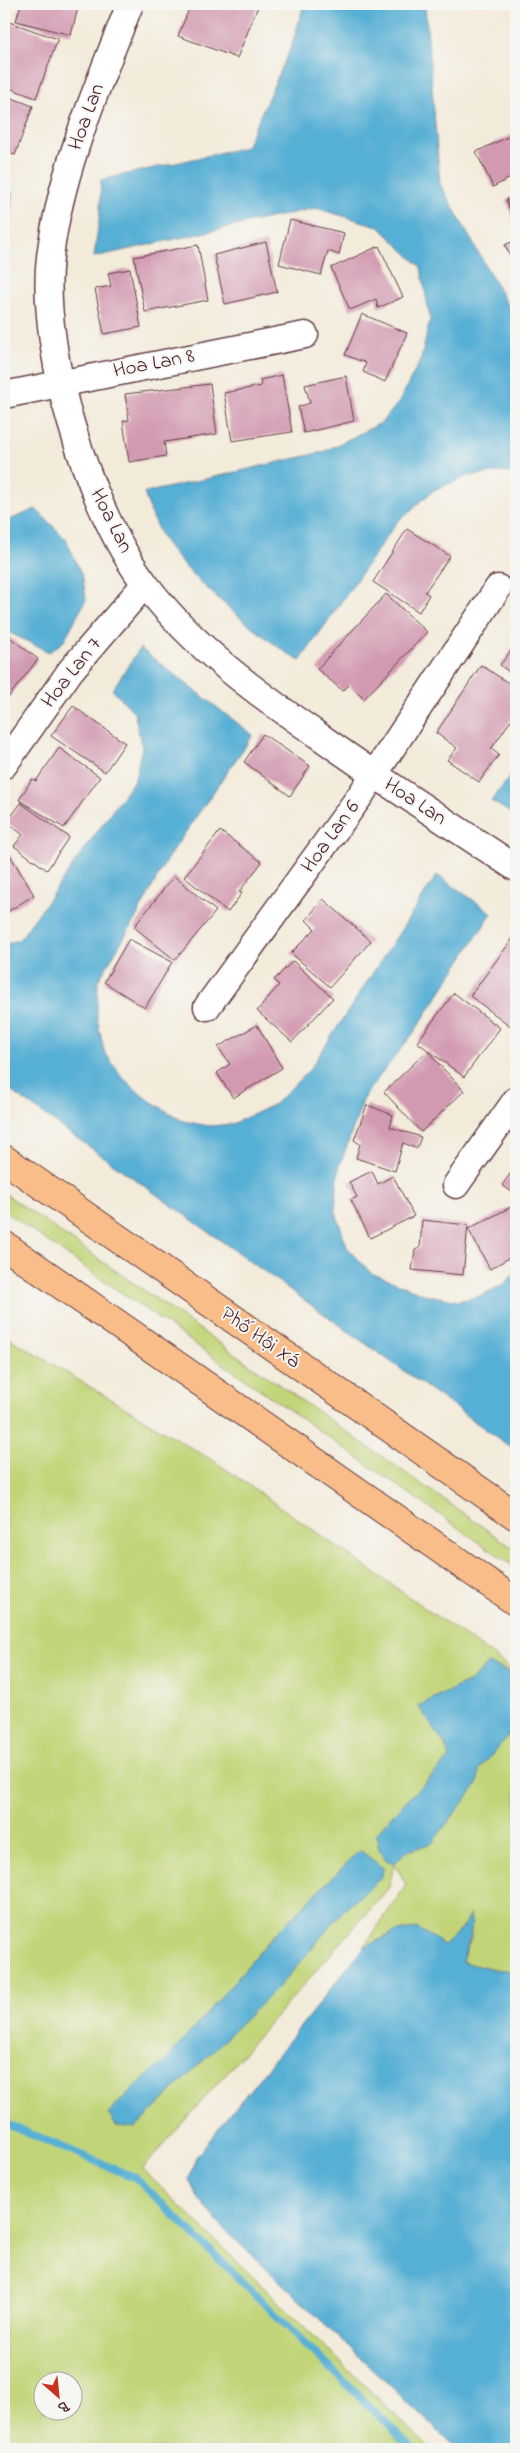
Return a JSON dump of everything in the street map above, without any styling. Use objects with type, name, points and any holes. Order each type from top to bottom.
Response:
[{"type":"main road","name":"Phố Hội Xá","points":[[4,1159],[516,1516]]},
{"type":"main road","points":[[4,1245],[516,1602]]},
{"type":"street","name":"Hoa Lan","points":[[130,4],[67,170],[50,259],[50,308],[59,383],[92,484],[122,546],[145,584],[189,635],[255,692],[375,775],[516,868]]},
{"type":"street","name":"Hoa Lan 8","points":[[4,395],[305,335]]},
{"type":"street","name":"Hoa Lan 7","points":[[4,765],[71,670],[145,584]]},
{"type":"street","name":"Hoa Lan 6","points":[[207,1007],[375,775],[498,588]]},
{"type":"street","points":[[456,1185],[516,1100]]},
{"type":"green space","points":[[4,1193],[516,1550],[516,1568],[4,1211]]},
{"type":"green space","points":[[4,1335],[220,1465],[495,1657],[516,1674],[488,1664],[470,1681],[418,1706],[444,1743],[450,1758],[394,1813],[376,1834],[405,1852],[432,1843],[479,1770],[516,1726],[516,1971],[491,1969],[461,1962],[472,1937],[462,1928],[444,1946],[394,1933],[364,1947],[406,1885],[395,1864],[388,1889],[142,2169],[430,2449],[4,2449]]},
{"type":"water","points":[[304,4],[425,4],[440,184],[516,320],[516,474],[502,472],[468,476],[434,490],[397,522],[300,661],[266,638],[224,604],[171,551],[161,536],[144,493],[323,452],[381,423],[399,402],[421,359],[430,319],[421,267],[378,226],[315,208],[94,257],[100,213],[101,180],[246,147],[292,45]]},
{"type":"water","points":[[4,187],[12,193],[7,271],[4,272]]},
{"type":"water","points":[[36,509],[66,539],[83,578],[86,600],[63,642],[49,652],[4,630],[4,522]]},
{"type":"water","points":[[140,648],[253,735],[167,859],[137,916],[98,981],[97,1018],[104,1051],[122,1077],[144,1097],[183,1121],[209,1126],[232,1124],[275,1104],[310,1069],[437,875],[492,913],[415,1031],[365,1095],[339,1168],[335,1209],[347,1247],[371,1273],[424,1294],[458,1301],[480,1296],[504,1284],[516,1271],[516,1451],[4,1086],[4,945],[20,939],[135,779],[142,747],[134,712],[112,690]]},
{"type":"water","points":[[516,769],[516,816],[491,801]]},
{"type":"water","points":[[489,1664],[516,1676],[516,1726],[479,1770],[478,1783],[432,1843],[405,1852],[395,1863],[386,1860],[379,1849],[376,1834],[394,1813],[450,1758],[444,1743],[418,1706],[470,1681]]},
{"type":"water","points":[[360,1850],[383,1868],[382,1877],[342,1912],[287,1978],[135,2128],[116,2126],[108,2114],[128,2093],[169,2057],[273,1936]]},
{"type":"water","points":[[470,1914],[471,1933],[462,1962],[491,1969],[516,1971],[516,2449],[457,2449],[219,2224],[198,2198],[189,2180],[196,2157],[364,1947],[394,1933],[417,1928],[444,1945],[462,1928]]},
{"type":"building","points":[[21,4],[79,4],[71,35],[16,21]]},
{"type":"building","points":[[191,4],[259,4],[237,58],[178,36]]},
{"type":"building","points":[[6,21],[58,39],[36,98],[4,86],[4,27]]},
{"type":"building","points":[[4,95],[33,106],[15,155],[4,151]]},
{"type":"building","points":[[516,133],[516,175],[493,187],[476,152]]},
{"type":"building","points":[[516,195],[516,226],[506,200]]},
{"type":"building","points":[[290,220],[344,233],[339,255],[328,251],[321,275],[279,264]]},
{"type":"building","points":[[516,240],[516,268],[505,245]]},
{"type":"building","points":[[266,242],[277,292],[225,304],[214,255]]},
{"type":"building","points":[[198,245],[208,300],[145,312],[134,257]]},
{"type":"building","points":[[379,246],[403,297],[378,308],[376,299],[350,310],[331,268]]},
{"type":"building","points":[[130,269],[141,327],[104,334],[95,289],[111,286],[108,273]]},
{"type":"building","points":[[362,314],[407,333],[385,382],[363,372],[366,363],[345,355]]},
{"type":"building","points":[[282,375],[292,432],[232,441],[224,393],[261,386],[260,380]]},
{"type":"building","points":[[346,376],[354,421],[304,433],[298,407],[310,403],[305,385]]},
{"type":"building","points":[[210,384],[217,434],[164,442],[166,456],[129,462],[123,421],[129,420],[125,394]]},
{"type":"building","points":[[407,529],[450,556],[425,592],[429,595],[419,612],[373,582]]},
{"type":"building","points":[[386,594],[427,632],[364,699],[349,685],[343,691],[317,669]]},
{"type":"building","points":[[4,633],[38,659],[4,703]]},
{"type":"building","points":[[516,644],[516,677],[500,665]]},
{"type":"building","points":[[481,665],[516,688],[516,713],[491,749],[499,755],[479,782],[447,760],[457,748],[436,733]]},
{"type":"building","points":[[73,706],[125,743],[105,772],[51,736]]},
{"type":"building","points":[[263,734],[310,766],[290,796],[244,762]]},
{"type":"building","points":[[59,748],[100,777],[64,828],[19,800],[32,779],[36,781]]},
{"type":"building","points":[[21,803],[69,837],[47,870],[14,846],[23,835],[7,822]]},
{"type":"building","points":[[220,831],[262,862],[239,892],[242,893],[228,912],[184,877]]},
{"type":"building","points":[[7,850],[34,895],[4,914],[4,852]]},
{"type":"building","points":[[174,876],[216,911],[175,960],[134,927]]},
{"type":"building","points":[[323,899],[371,941],[330,987],[291,953],[315,929],[306,920]]},
{"type":"building","points":[[516,934],[516,1030],[470,996]]},
{"type":"building","points":[[129,939],[172,962],[145,1008],[104,982]]},
{"type":"building","points":[[293,961],[333,998],[292,1042],[257,1011],[279,985],[274,980]]},
{"type":"building","points":[[454,993],[500,1028],[464,1077],[417,1042]]},
{"type":"building","points":[[257,1025],[282,1068],[233,1098],[217,1073],[230,1064],[218,1047]]},
{"type":"building","points":[[427,1051],[464,1091],[421,1132],[384,1092]]},
{"type":"building","points":[[367,1105],[393,1115],[390,1127],[421,1137],[417,1148],[403,1143],[395,1171],[356,1158],[360,1144],[354,1140]]},
{"type":"building","points":[[516,1166],[516,1195],[502,1185]]},
{"type":"building","points":[[372,1171],[378,1184],[393,1176],[414,1216],[370,1238],[351,1200],[357,1197],[349,1182]]},
{"type":"building","points":[[513,1206],[516,1212],[516,1254],[490,1269],[468,1229]]},
{"type":"building","points":[[422,1220],[468,1225],[463,1275],[412,1270],[415,1250],[420,1248]]},
{"type":"waterway","points":[[4,2123],[136,2178],[413,2449]]}]
